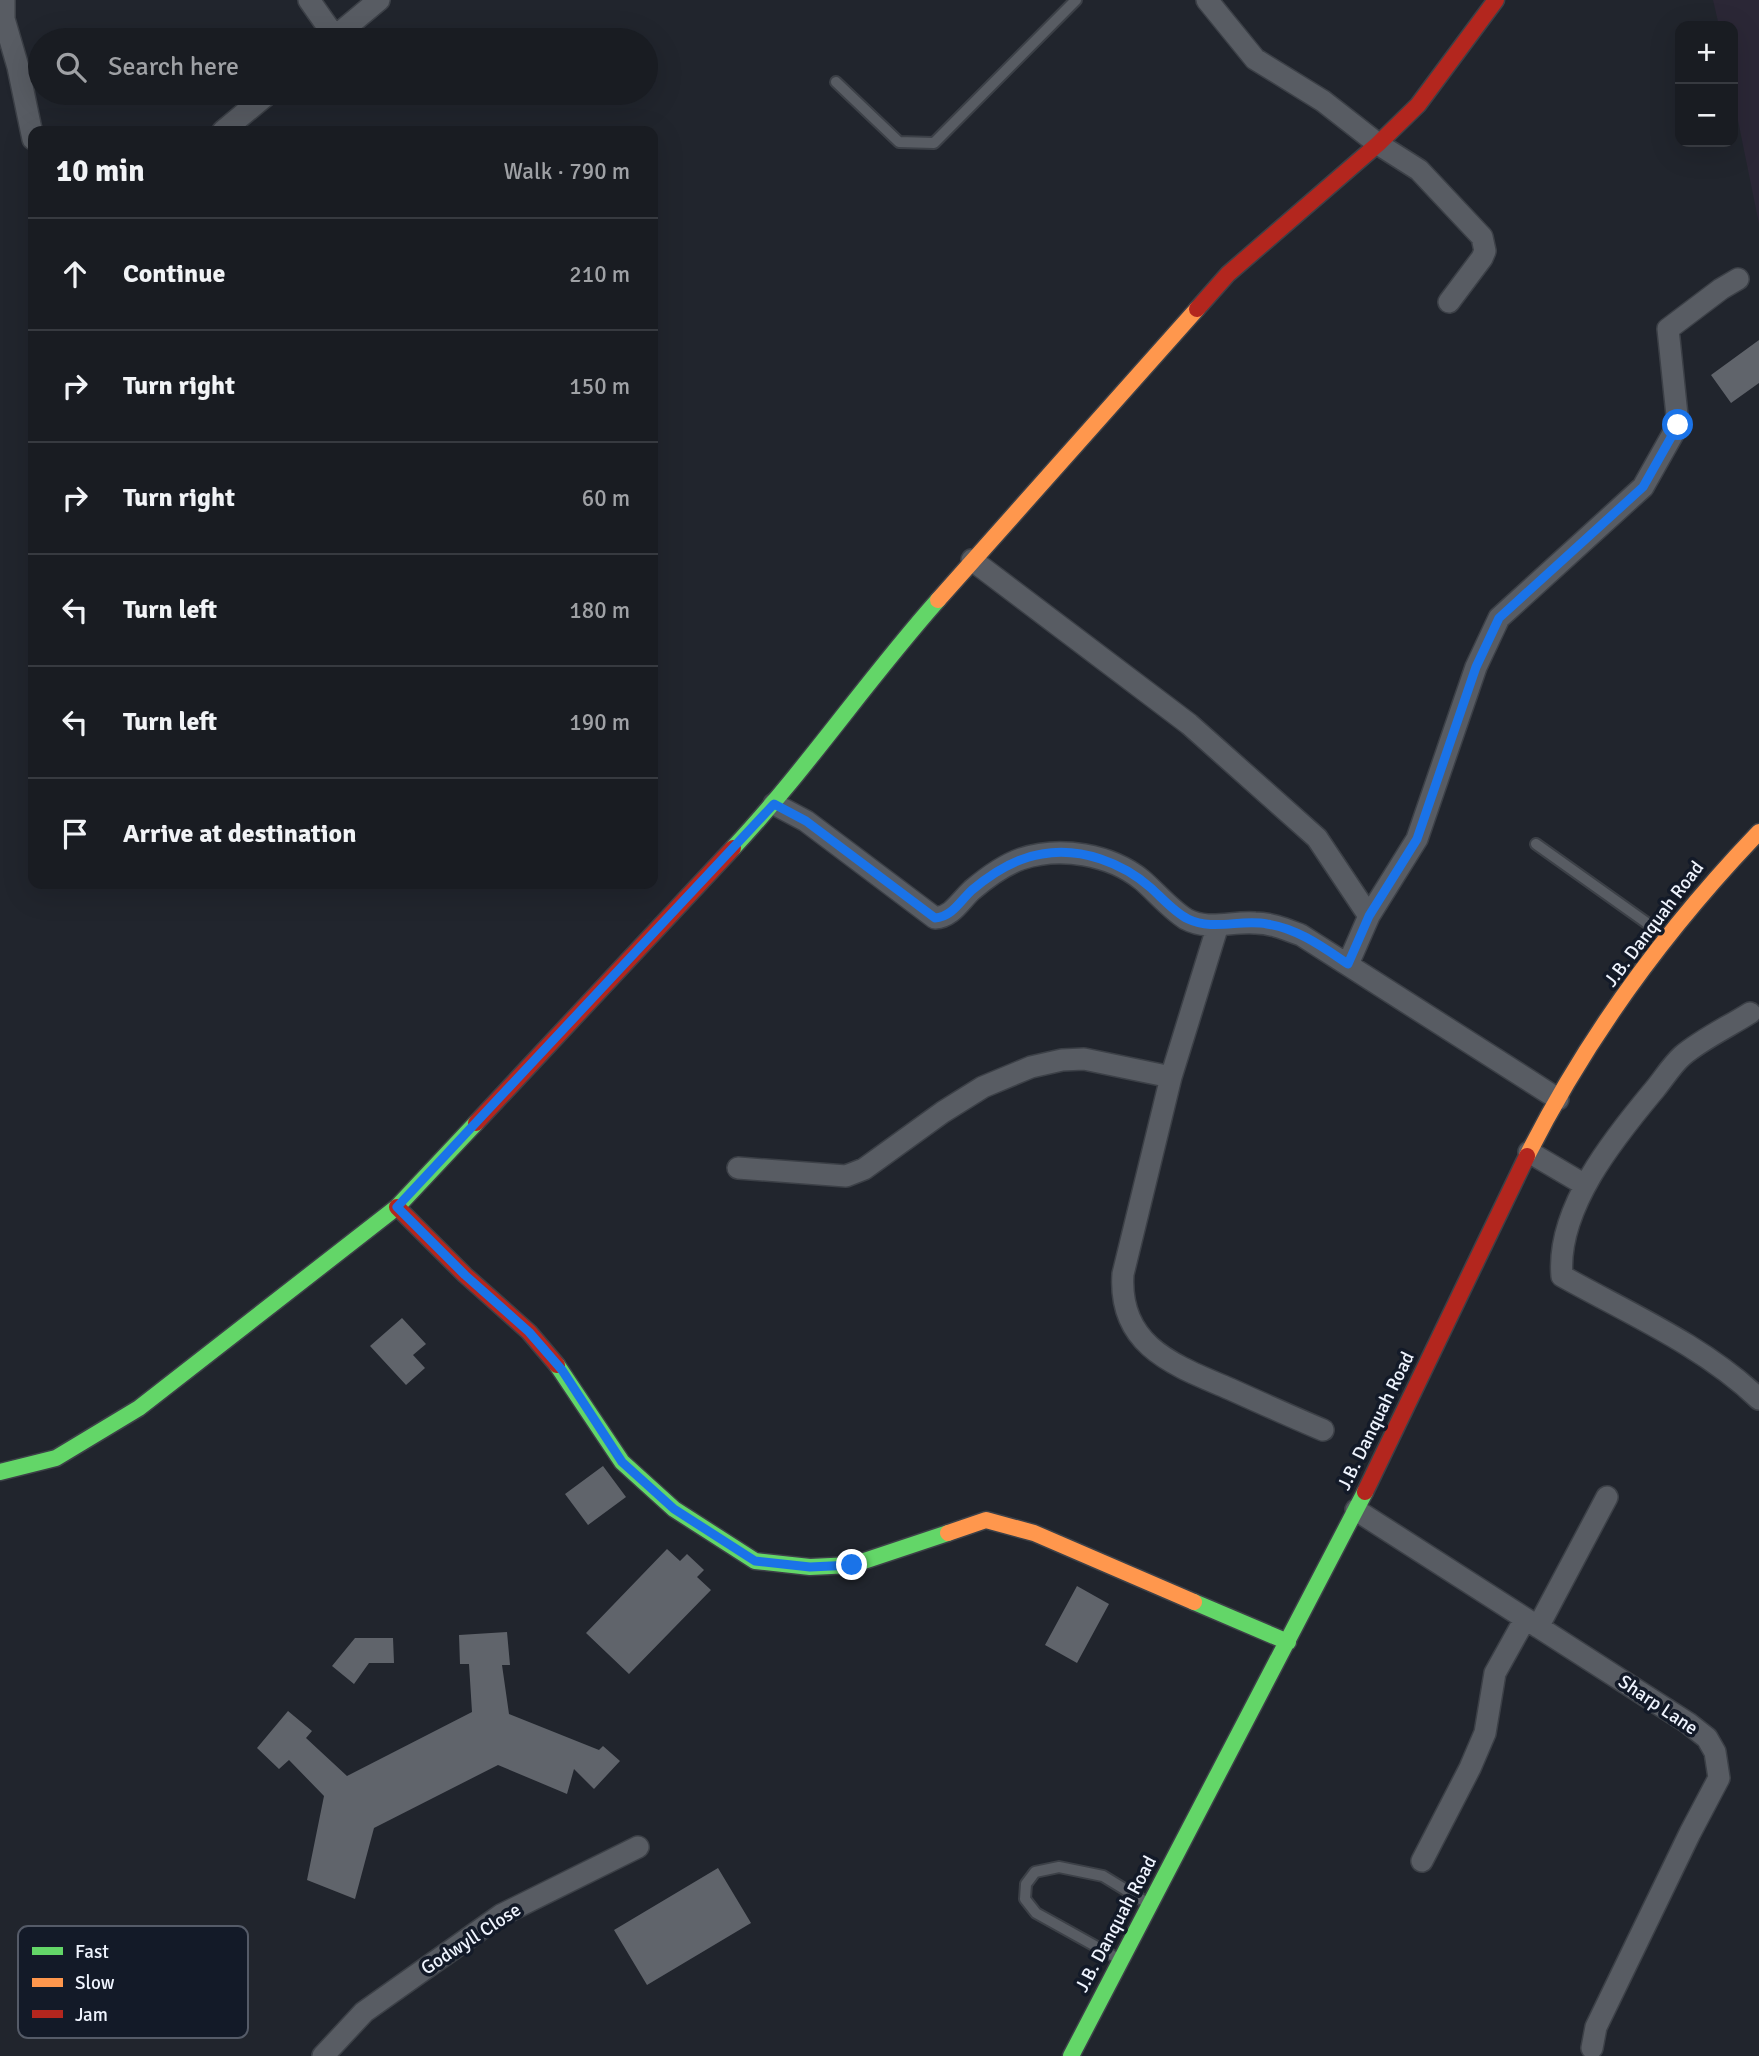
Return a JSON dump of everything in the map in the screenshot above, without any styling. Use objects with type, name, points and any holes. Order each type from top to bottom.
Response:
[{"type":"main road","points":[[0,1472],[56,1458],[138,1408],[397,1207],[774,804],[907,635],[972,559],[1228,274],[1378,144],[1418,105],[1496,0]]},
{"type":"main road","name":"J.B. Danquah Road","points":[[1072,2056],[1356,1510],[1558,1099],[1634,981],[1667,937],[1724,867],[1759,832]]},
{"type":"main road","points":[[397,1207],[465,1275],[529,1332],[562,1370],[622,1462],[674,1509],[755,1561],[810,1567],[852,1565],[986,1520],[1034,1533],[1288,1642]]},
{"type":"street","points":[[4,0],[9,71],[28,126]]},
{"type":"street","points":[[309,0],[327,28]]},
{"type":"street","points":[[345,28],[379,0]]},
{"type":"street","points":[[1207,0],[1255,59],[1323,101],[1378,144],[1419,170],[1482,237],[1485,251],[1482,258],[1450,302]]},
{"type":"street","points":[[229,126],[254,105]]},
{"type":"street","points":[[1348,964],[1369,916],[1417,839],[1476,667],[1499,618],[1643,487],[1678,425],[1668,329],[1738,279]]},
{"type":"street","points":[[972,559],[1189,724],[1317,838],[1369,916]]},
{"type":"street","points":[[774,804],[806,821],[935,918],[943,918],[949,914],[971,891],[1019,860],[1043,853],[1065,852],[1122,867],[1139,877],[1186,919],[1205,925],[1250,922],[1269,924],[1301,935],[1558,1099]]},
{"type":"street","points":[[1218,925],[1171,1077],[1123,1274],[1122,1292],[1127,1315],[1139,1334],[1170,1363],[1323,1430]]},
{"type":"street","points":[[1750,1013],[1682,1056],[1633,1115],[1585,1185],[1568,1227],[1560,1262],[1562,1276],[1724,1369],[1759,1399]]},
{"type":"street","points":[[738,1168],[831,1176],[864,1170],[943,1112],[983,1087],[1031,1067],[1062,1060],[1084,1059],[1171,1077]]},
{"type":"street","points":[[1530,1152],[1585,1185]]},
{"type":"street","points":[[1422,1861],[1485,1733],[1495,1674],[1532,1623],[1607,1497]]},
{"type":"street","name":"Sharp Lane","points":[[1356,1510],[1688,1723],[1707,1738],[1715,1752],[1719,1778],[1596,2027],[1592,2053]]},
{"type":"street","name":"Godwyll Close","points":[[323,2056],[364,2012],[501,1915],[638,1847]]},
{"type":"lane","points":[[836,82],[899,142],[934,143],[1076,0]]},
{"type":"lane","points":[[1536,844],[1667,937]]},
{"type":"lane","points":[[1120,1960],[1036,1913],[1024,1899],[1026,1884],[1035,1872],[1059,1867],[1102,1876],[1150,1904]]},
{"type":"shaded area","points":[[1713,0],[1759,0],[1759,224],[1738,121],[1738,21],[1718,21]]},
{"type":"building","points":[[1759,340],[1759,383],[1731,403],[1711,375]]},
{"type":"building","points":[[402,1318],[426,1344],[413,1355],[425,1368],[406,1385],[370,1346]]},
{"type":"building","points":[[603,1466],[626,1497],[588,1525],[565,1494]]},
{"type":"building","points":[[667,1549],[680,1561],[687,1554],[704,1570],[697,1577],[711,1590],[629,1674],[586,1633]]},
{"type":"building","points":[[1077,1586],[1109,1604],[1077,1663],[1045,1645]]},
{"type":"building","points":[[507,1632],[510,1665],[502,1665],[509,1714],[599,1750],[603,1746],[620,1761],[594,1789],[574,1769],[567,1794],[498,1765],[374,1828],[355,1899],[307,1880],[324,1796],[289,1760],[279,1769],[257,1748],[288,1711],[312,1731],[306,1738],[347,1776],[472,1712],[469,1664],[460,1664],[459,1635]]},
{"type":"building","points":[[355,1638],[393,1638],[394,1663],[369,1663],[354,1684],[332,1666]]},
{"type":"building","points":[[718,1868],[751,1923],[647,1985],[614,1930]]},
{"type":"traffic: fast","points":[[733,848],[786,788],[938,600]]},
{"type":"traffic: fast","points":[[0,1472],[56,1458],[139,1408],[397,1207],[476,1123]]},
{"type":"traffic: fast","points":[[557,1365],[622,1462],[674,1509],[755,1561],[810,1567],[852,1565],[948,1533]]},
{"type":"traffic: fast","points":[[1071,2056],[1365,1492]]},
{"type":"traffic: fast","points":[[1194,1602],[1288,1642]]},
{"type":"traffic: slow","points":[[938,600],[1197,309]]},
{"type":"traffic: slow","points":[[1527,1156],[1576,1069],[1631,985],[1692,906],[1759,832]]},
{"type":"traffic: slow","points":[[948,1533],[986,1520],[1034,1533],[1194,1602]]},
{"type":"traffic: jam","points":[[1197,309],[1228,274],[1378,144],[1418,105],[1496,0]]},
{"type":"traffic: jam","points":[[476,1123],[733,848]]},
{"type":"traffic: jam","points":[[1365,1492],[1527,1156]]},
{"type":"traffic: jam","points":[[397,1207],[465,1275],[529,1332],[557,1365]]},
{"type":"route","points":[[852,1565],[810,1567],[755,1561],[674,1509],[622,1462],[562,1370],[529,1332],[465,1275],[397,1207],[774,804],[806,821],[935,918],[943,918],[949,914],[971,891],[1019,860],[1043,853],[1065,852],[1122,867],[1139,877],[1186,919],[1205,925],[1250,922],[1269,924],[1301,935],[1348,964],[1369,916],[1417,839],[1476,667],[1499,618],[1643,487],[1678,425]]}]
